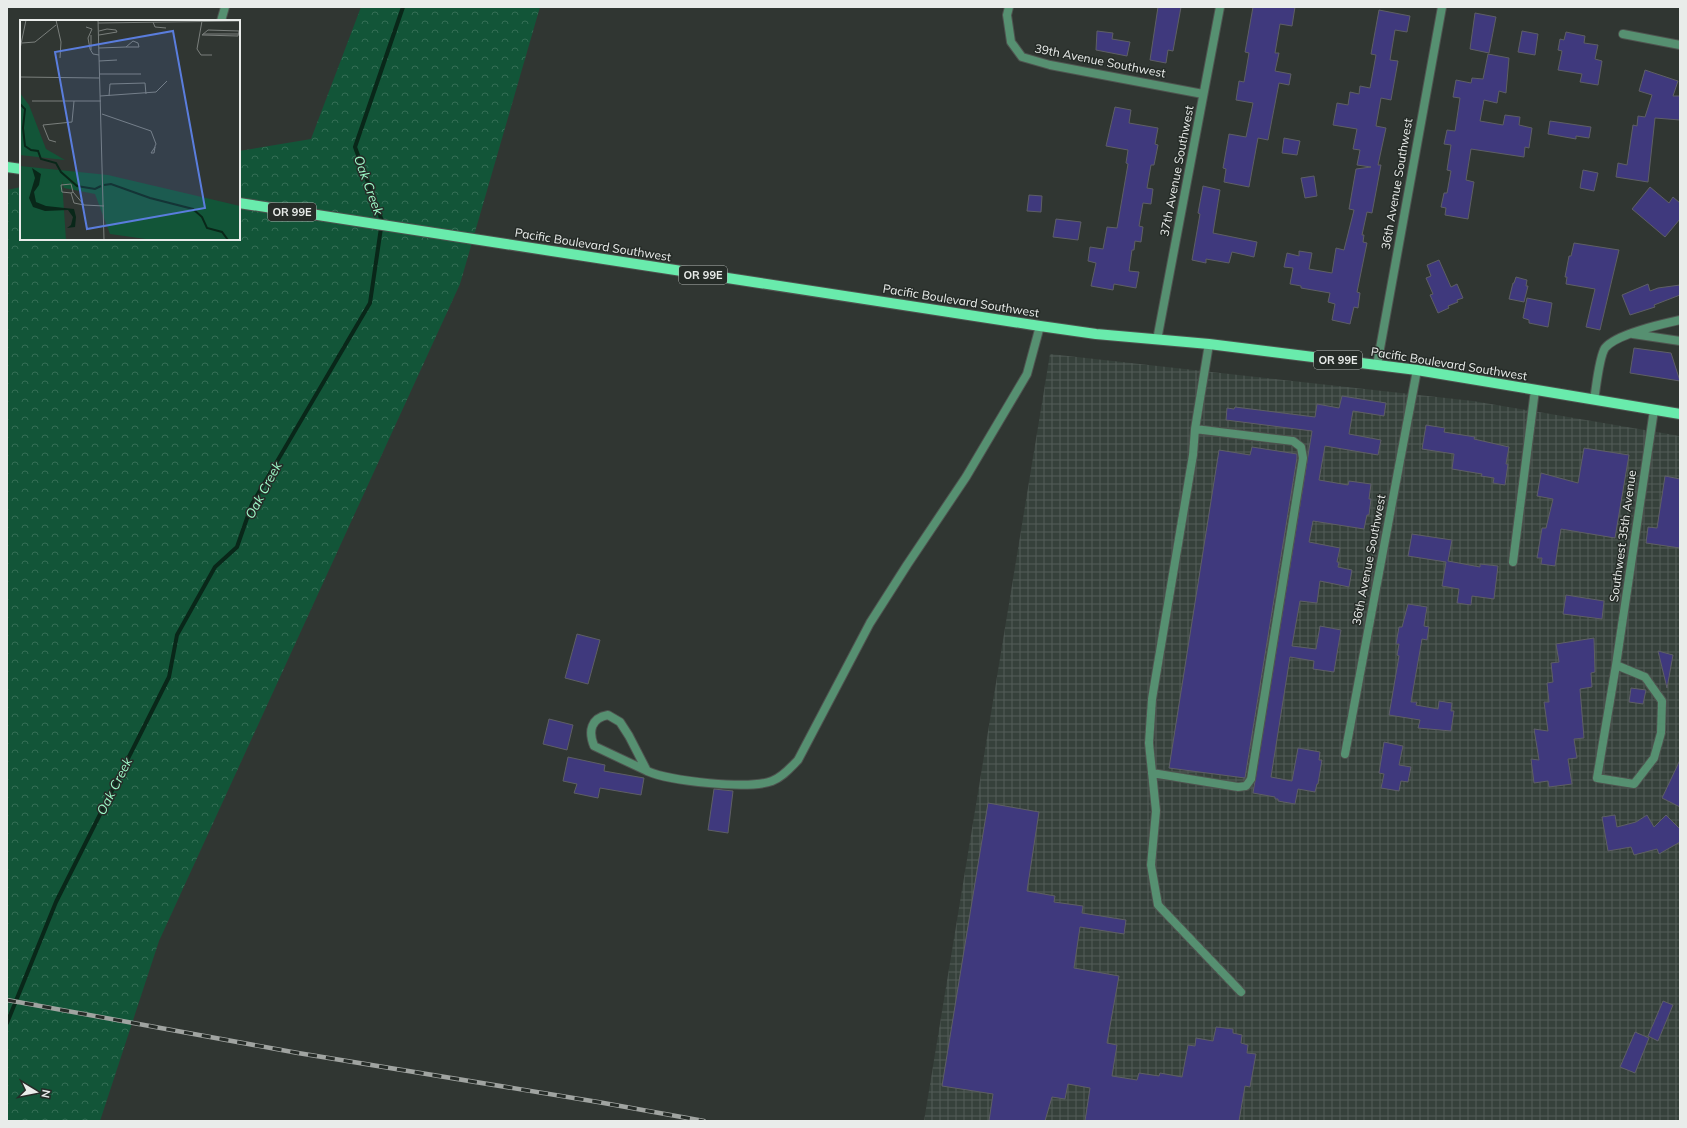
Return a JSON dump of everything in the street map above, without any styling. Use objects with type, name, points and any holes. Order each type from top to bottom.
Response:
[{"type":"main road","points":[[7,167],[20,170]]},
{"type":"main road","name":"Pacific Boulevard Southwest","points":[[240,204],[1040,326],[1157,340],[1209,344],[1417,370],[1680,414]]},
{"type":"street","points":[[223,14],[232,7]]},
{"type":"street","name":"39th Avenue Southwest","points":[[1009,7],[1007,16],[1011,42],[1022,57],[1050,65],[1204,94]]},
{"type":"street","name":"37th Avenue Southwest","points":[[1157,340],[1220,7]]},
{"type":"street","name":"36th Avenue Southwest","points":[[1377,365],[1442,7]]},
{"type":"street","points":[[1623,34],[1680,45]]},
{"type":"street","points":[[1594,400],[1598,370],[1605,348],[1621,337],[1680,320]]},
{"type":"street","points":[[647,770],[620,722],[608,715],[599,717],[592,724],[590,737],[594,746],[647,770],[673,779],[742,785],[759,784],[773,781],[786,772],[798,760],[870,623],[906,565],[966,476],[1027,374],[1040,326]]},
{"type":"street","points":[[1631,334],[1680,341]]},
{"type":"street","points":[[1209,344],[1195,429],[1193,455],[1152,699],[1149,743],[1156,811],[1151,865],[1158,905],[1241,992]]},
{"type":"street","name":"36th Avenue Southwest","points":[[1345,754],[1417,370]]},
{"type":"street","points":[[1513,562],[1535,390]]},
{"type":"street","name":"Southwest 35th Avenue","points":[[1616,665],[1645,677],[1662,701],[1661,733],[1654,758],[1634,784],[1597,778],[1616,665],[1654,410]]},
{"type":"street","points":[[1152,773],[1238,787],[1246,786],[1251,779],[1303,458],[1301,447],[1293,441],[1195,429]]},
{"type":"shaded area","points":[[1050,354],[1473,401],[1680,436],[1680,1121],[924,1121]]},
{"type":"green space","points":[[361,7],[540,7],[460,284],[159,941],[100,1121],[7,1121],[7,190],[20,187],[20,240],[240,240],[240,151],[311,139]]},
{"type":"building","points":[[1158,7],[1181,7],[1173,51],[1168,50],[1166,63],[1150,60]]},
{"type":"building","points":[[1253,7],[1295,7],[1292,26],[1280,24],[1275,53],[1279,53],[1275,71],[1291,74],[1289,85],[1279,83],[1268,140],[1258,138],[1249,187],[1224,182],[1226,169],[1223,168],[1229,134],[1246,137],[1253,103],[1236,100],[1239,81],[1244,82],[1249,53],[1245,52]]},
{"type":"building","points":[[1379,10],[1410,16],[1407,32],[1395,30],[1390,60],[1398,61],[1391,100],[1381,98],[1376,126],[1386,128],[1378,165],[1381,165],[1372,213],[1367,212],[1362,235],[1364,235],[1363,242],[1367,243],[1357,292],[1360,293],[1358,308],[1354,307],[1350,324],[1332,320],[1335,304],[1328,302],[1330,293],[1301,288],[1301,286],[1290,284],[1293,268],[1284,267],[1287,253],[1299,256],[1299,251],[1312,253],[1309,269],[1332,273],[1336,248],[1344,250],[1354,210],[1349,209],[1356,169],[1371,167],[1357,165],[1360,150],[1353,149],[1357,129],[1333,125],[1337,103],[1348,105],[1350,92],[1359,94],[1360,86],[1370,88],[1376,55],[1371,54]]},
{"type":"building","points":[[1475,13],[1496,17],[1489,53],[1470,49]]},
{"type":"building","points":[[1097,31],[1113,33],[1112,39],[1130,42],[1127,56],[1096,50]]},
{"type":"building","points":[[1522,31],[1538,34],[1535,55],[1518,52]]},
{"type":"building","points":[[1566,32],[1585,36],[1584,43],[1598,45],[1595,59],[1602,61],[1598,85],[1580,82],[1582,74],[1558,70],[1562,51],[1558,50],[1560,39],[1564,40]]},
{"type":"building","points":[[1488,54],[1509,58],[1506,93],[1499,91],[1497,103],[1484,100],[1480,121],[1503,125],[1505,115],[1520,117],[1519,125],[1532,128],[1529,148],[1525,147],[1524,157],[1471,149],[1466,180],[1474,182],[1468,219],[1445,215],[1446,208],[1441,207],[1444,193],[1447,193],[1451,171],[1447,170],[1451,145],[1444,144],[1447,130],[1455,131],[1460,98],[1453,97],[1456,80],[1471,83],[1472,78],[1483,79]]},
{"type":"building","points":[[1645,70],[1678,81],[1673,96],[1680,96],[1680,120],[1655,118],[1648,182],[1616,177],[1618,163],[1627,165],[1633,125],[1637,126],[1638,116],[1645,117],[1652,95],[1639,91]]},
{"type":"building","points":[[1115,107],[1131,110],[1129,123],[1158,128],[1155,144],[1158,145],[1154,165],[1151,165],[1147,188],[1153,189],[1151,204],[1143,203],[1139,226],[1143,227],[1141,242],[1135,241],[1134,250],[1132,250],[1129,271],[1139,272],[1136,288],[1114,284],[1113,290],[1091,286],[1096,263],[1088,261],[1090,247],[1103,249],[1107,227],[1117,228],[1128,164],[1126,163],[1128,150],[1106,146]]},
{"type":"building","points":[[1550,121],[1591,127],[1589,138],[1576,136],[1576,139],[1548,134]]},
{"type":"building","points":[[1284,138],[1300,141],[1297,155],[1282,153]]},
{"type":"building","points":[[1583,170],[1598,173],[1594,191],[1580,188]]},
{"type":"building","points":[[1314,176],[1317,196],[1305,198],[1301,178]]},
{"type":"building","points":[[1203,186],[1220,190],[1213,233],[1257,242],[1254,257],[1232,252],[1229,263],[1206,259],[1206,263],[1192,260]]},
{"type":"building","points":[[1650,187],[1669,203],[1673,197],[1680,203],[1680,219],[1665,237],[1632,209]]},
{"type":"building","points":[[1029,195],[1042,196],[1041,212],[1027,211]]},
{"type":"building","points":[[1056,219],[1081,222],[1078,240],[1053,237]]},
{"type":"building","points":[[1574,243],[1619,250],[1600,330],[1586,327],[1595,289],[1566,284],[1567,277],[1565,277],[1569,256],[1571,256]]},
{"type":"building","points":[[1439,260],[1451,287],[1457,284],[1463,298],[1448,306],[1449,308],[1438,313],[1430,295],[1433,294],[1426,278],[1431,276],[1427,265]]},
{"type":"building","points":[[1516,277],[1527,280],[1526,286],[1528,286],[1524,302],[1509,299]]},
{"type":"building","points":[[1648,284],[1650,291],[1658,288],[1680,285],[1680,295],[1654,305],[1655,307],[1630,315],[1622,295]]},
{"type":"building","points":[[1527,298],[1552,303],[1548,327],[1529,323],[1529,320],[1523,318]]},
{"type":"building","points":[[1634,348],[1671,353],[1680,381],[1630,373]]},
{"type":"building","points":[[1342,396],[1386,403],[1384,416],[1353,411],[1349,434],[1381,440],[1378,455],[1325,446],[1319,480],[1348,485],[1349,481],[1371,484],[1369,499],[1371,499],[1369,515],[1367,515],[1364,529],[1313,521],[1309,542],[1340,548],[1337,562],[1339,562],[1338,567],[1352,570],[1349,587],[1320,581],[1317,603],[1300,601],[1292,646],[1316,649],[1320,626],[1341,630],[1334,672],[1313,669],[1314,661],[1290,657],[1271,777],[1292,781],[1298,748],[1320,752],[1319,760],[1322,760],[1318,784],[1315,792],[1298,789],[1295,804],[1278,801],[1275,797],[1253,793],[1312,431],[1226,420],[1227,408],[1234,409],[1235,407],[1315,417],[1317,404],[1339,408]]},
{"type":"building","points":[[1426,425],[1445,428],[1444,432],[1475,437],[1474,439],[1509,447],[1506,464],[1508,464],[1505,485],[1493,483],[1494,478],[1481,476],[1482,474],[1452,469],[1454,454],[1422,449]]},
{"type":"building","points":[[1252,447],[1297,454],[1297,458],[1245,778],[1169,768],[1219,450],[1250,455]]},
{"type":"building","points":[[1584,448],[1629,455],[1615,538],[1561,529],[1555,566],[1541,564],[1542,558],[1537,558],[1542,528],[1546,528],[1553,499],[1537,496],[1541,473],[1578,483]]},
{"type":"building","points":[[1665,476],[1680,479],[1680,548],[1646,543],[1648,527],[1657,528]]},
{"type":"building","points":[[1412,534],[1452,540],[1448,561],[1480,567],[1480,564],[1498,566],[1494,599],[1472,596],[1471,605],[1457,603],[1459,589],[1442,586],[1446,562],[1408,556]]},
{"type":"building","points":[[1566,595],[1604,601],[1602,619],[1563,614]]},
{"type":"building","points":[[1408,604],[1427,607],[1424,626],[1429,627],[1427,640],[1422,639],[1411,702],[1417,702],[1416,705],[1438,709],[1439,701],[1452,703],[1451,711],[1454,711],[1451,731],[1418,728],[1420,720],[1389,715],[1399,656],[1397,655],[1399,644],[1396,644],[1399,627],[1402,627]]},
{"type":"building","points":[[577,634],[600,640],[588,684],[565,678]]},
{"type":"building","points":[[1594,638],[1595,672],[1591,673],[1592,687],[1580,689],[1584,738],[1574,739],[1577,758],[1568,759],[1572,784],[1549,787],[1548,781],[1534,783],[1531,759],[1539,760],[1534,729],[1548,731],[1544,702],[1549,702],[1547,683],[1553,682],[1551,663],[1559,662],[1556,644]]},
{"type":"building","points":[[1658,651],[1673,655],[1667,688]]},
{"type":"building","points":[[1631,688],[1646,690],[1643,704],[1629,702]]},
{"type":"building","points":[[549,719],[573,725],[567,750],[543,744]]},
{"type":"building","points":[[1384,742],[1403,746],[1399,765],[1411,767],[1408,782],[1401,781],[1399,791],[1381,788],[1384,774],[1379,773]]},
{"type":"building","points":[[568,757],[605,765],[604,771],[644,778],[641,795],[600,788],[598,798],[574,793],[577,784],[563,781]]},
{"type":"building","points":[[1680,760],[1680,807],[1662,798]]},
{"type":"building","points":[[714,789],[733,791],[728,833],[708,830]]},
{"type":"building","points":[[988,803],[1039,812],[1027,891],[1055,896],[1054,902],[1083,906],[1082,913],[1126,920],[1124,934],[1080,927],[1074,968],[1119,976],[1107,1043],[1117,1045],[1112,1076],[1137,1080],[1139,1073],[1159,1076],[1160,1073],[1182,1077],[1188,1045],[1195,1046],[1196,1038],[1213,1041],[1216,1027],[1233,1029],[1233,1033],[1242,1035],[1241,1043],[1248,1045],[1247,1053],[1256,1054],[1250,1087],[1245,1086],[1239,1121],[1085,1121],[1090,1088],[1068,1084],[1065,1099],[1052,1097],[1045,1121],[989,1121],[993,1094],[942,1086]]},
{"type":"building","points":[[1615,815],[1617,827],[1636,822],[1647,815],[1654,827],[1666,815],[1680,829],[1680,842],[1659,854],[1657,849],[1634,855],[1631,847],[1608,851],[1602,817]]},
{"type":"building","points":[[1663,1001],[1673,1005],[1658,1041],[1648,1036]]},
{"type":"building","points":[[1635,1032],[1649,1038],[1635,1073],[1620,1067]]},
{"type":"waterway","name":"Oak Creek","points":[[7,1023],[56,902],[169,677],[177,635],[215,567],[237,547],[252,504],[370,303],[382,221],[355,147],[403,7]]},
{"type":"railway","points":[[7,1000],[298,1053],[598,1102],[704,1121]]}]
